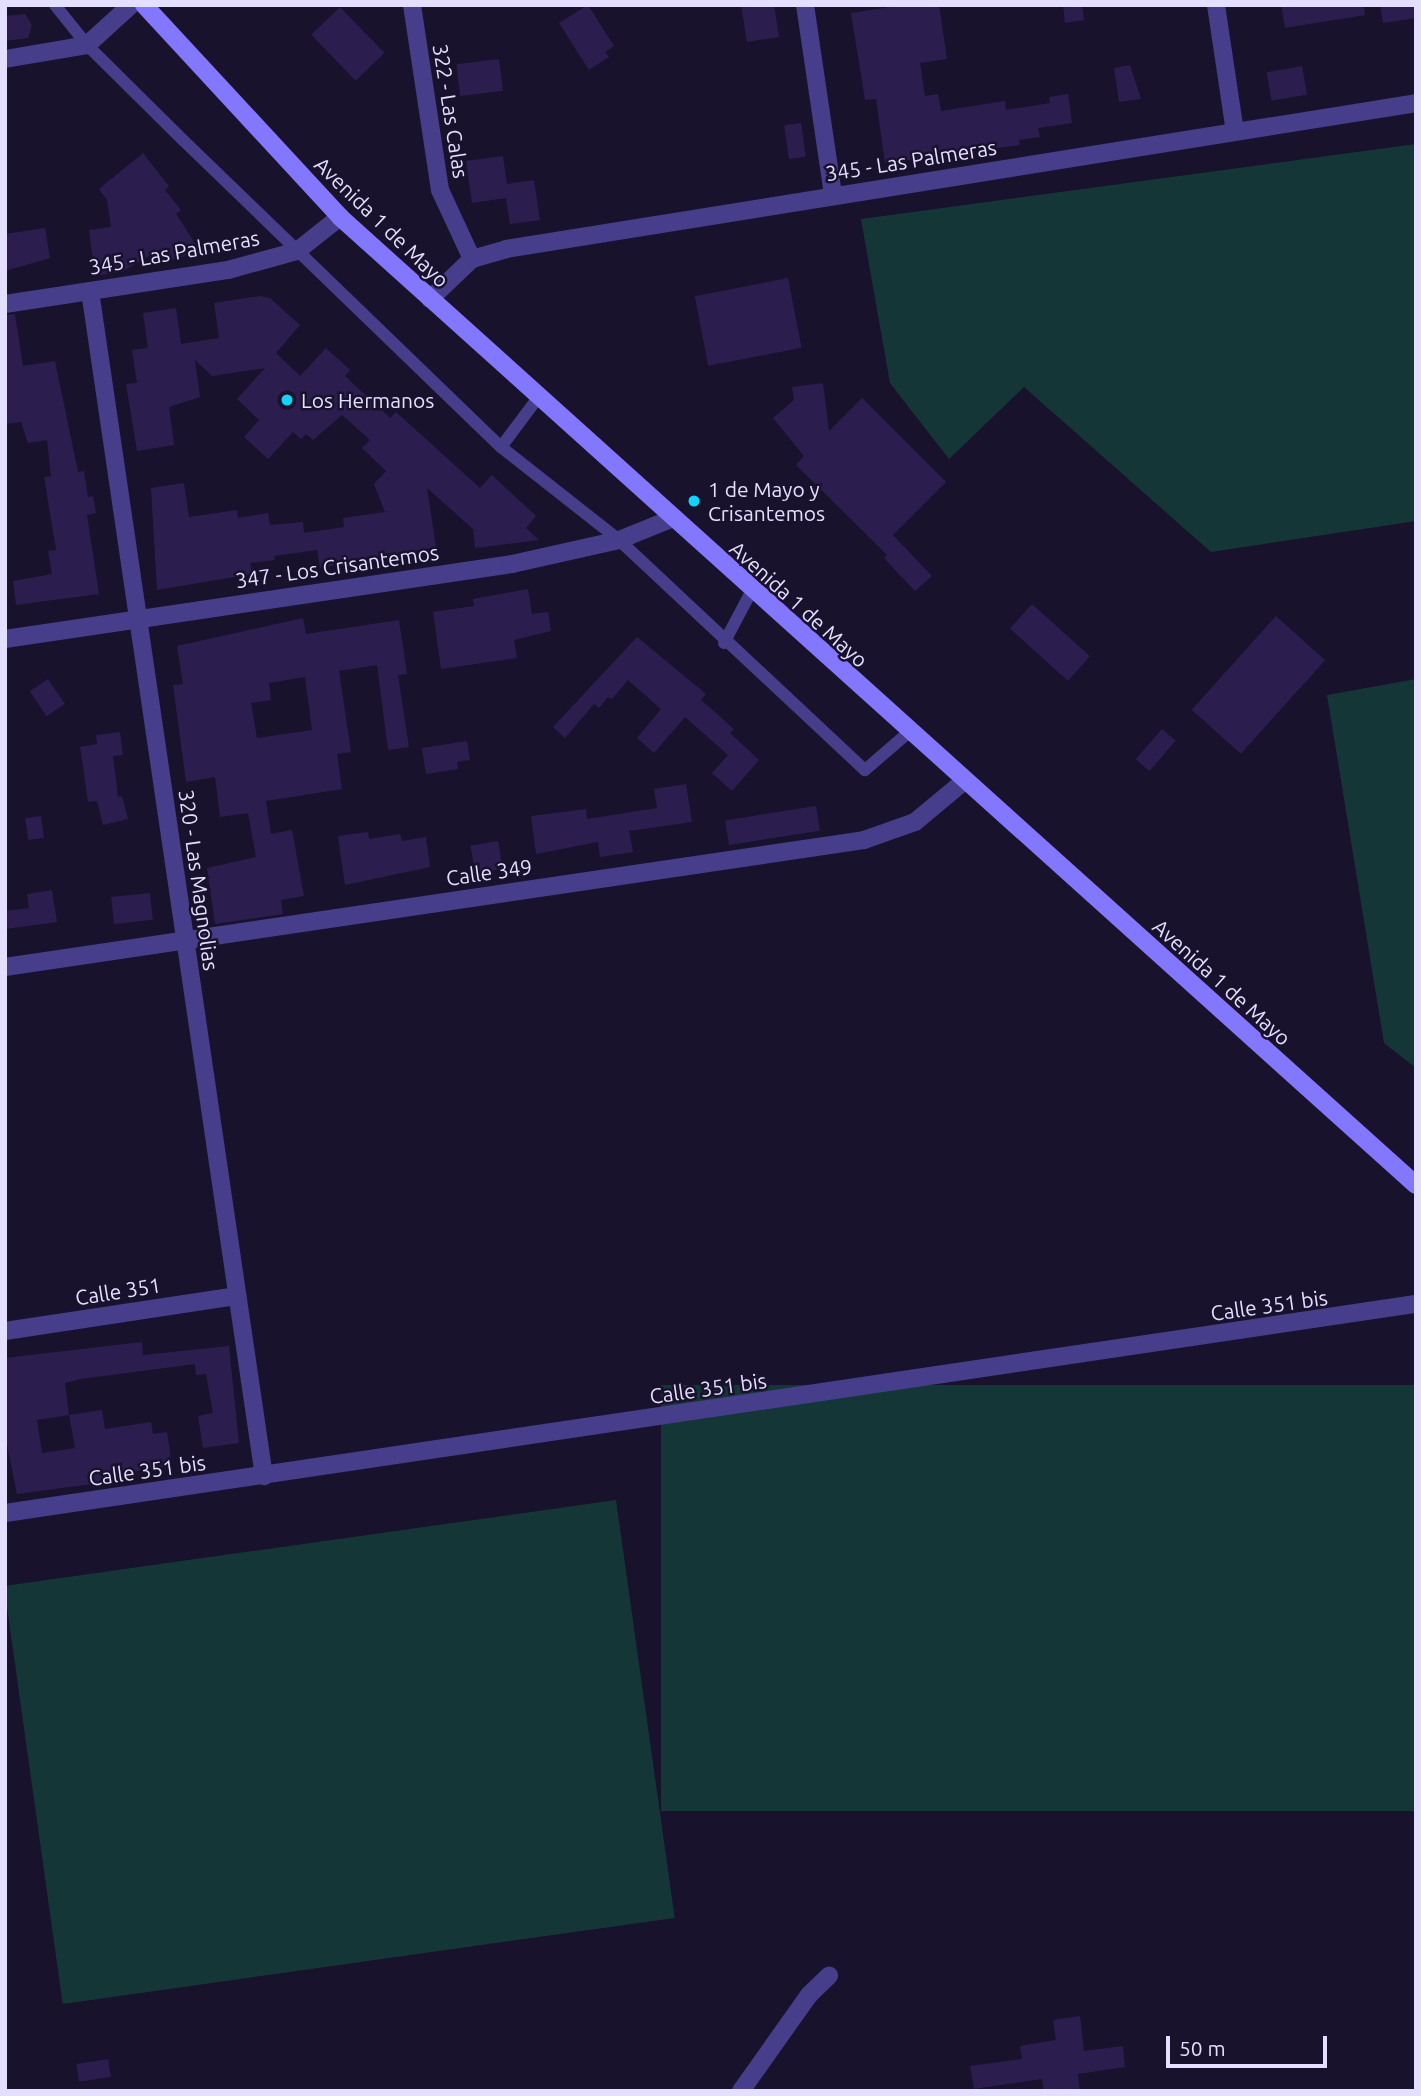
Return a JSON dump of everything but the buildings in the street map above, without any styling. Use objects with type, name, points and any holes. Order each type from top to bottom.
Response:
[{"type":"main road","name":"Avenida 1 de Mayo","points":[[144,5],[340,218],[751,592],[1416,1185]]},
{"type":"street","points":[[5,59],[88,45],[131,5]]},
{"type":"street","name":"322 - Las Calas","points":[[412,5],[440,190],[472,259]]},
{"type":"street","points":[[805,5],[833,195]]},
{"type":"street","points":[[1216,5],[1235,132]]},
{"type":"street","name":"345 - Las Palmeras","points":[[429,299],[472,259],[506,249],[1416,103]]},
{"type":"street","name":"345 - Las Palmeras","points":[[5,304],[228,270],[297,251],[340,218]]},
{"type":"street","name":"320 - Las Magnolias","points":[[90,291],[264,1476]]},
{"type":"street","name":"347 - Los Crisantemos","points":[[5,639],[512,564],[619,540],[671,519]]},
{"type":"street","name":"Calle 349","points":[[5,967],[864,840],[915,822],[963,782]]},
{"type":"street","name":"Calle 351","points":[[5,1331],[237,1296]]},
{"type":"street","name":"Calle 351 bis","points":[[5,1513],[1416,1304]]},
{"type":"street","points":[[741,2091],[809,1995],[829,1976]]},
{"type":"lane","points":[[55,5],[88,45],[501,447],[619,540],[724,643],[865,770],[909,732]]},
{"type":"lane","points":[[501,447],[537,399]]},
{"type":"lane","points":[[724,643],[751,592]]},
{"type":"green space","points":[[1416,144],[1416,521],[1211,552],[1024,387],[949,459],[890,383],[861,219]]},
{"type":"green space","points":[[1416,679],[1416,1068],[1384,1043],[1327,695]]},
{"type":"green space","points":[[661,1385],[1414,1385],[1414,1811],[661,1811]]},
{"type":"green space","points":[[616,1500],[675,1918],[63,2004],[5,1586]]},
{"type":"place","name":"Los Hermanos","points":[[287,400]]},
{"type":"place","name":"1 de Mayo y Crisantemos","points":[[694,501]]}]
